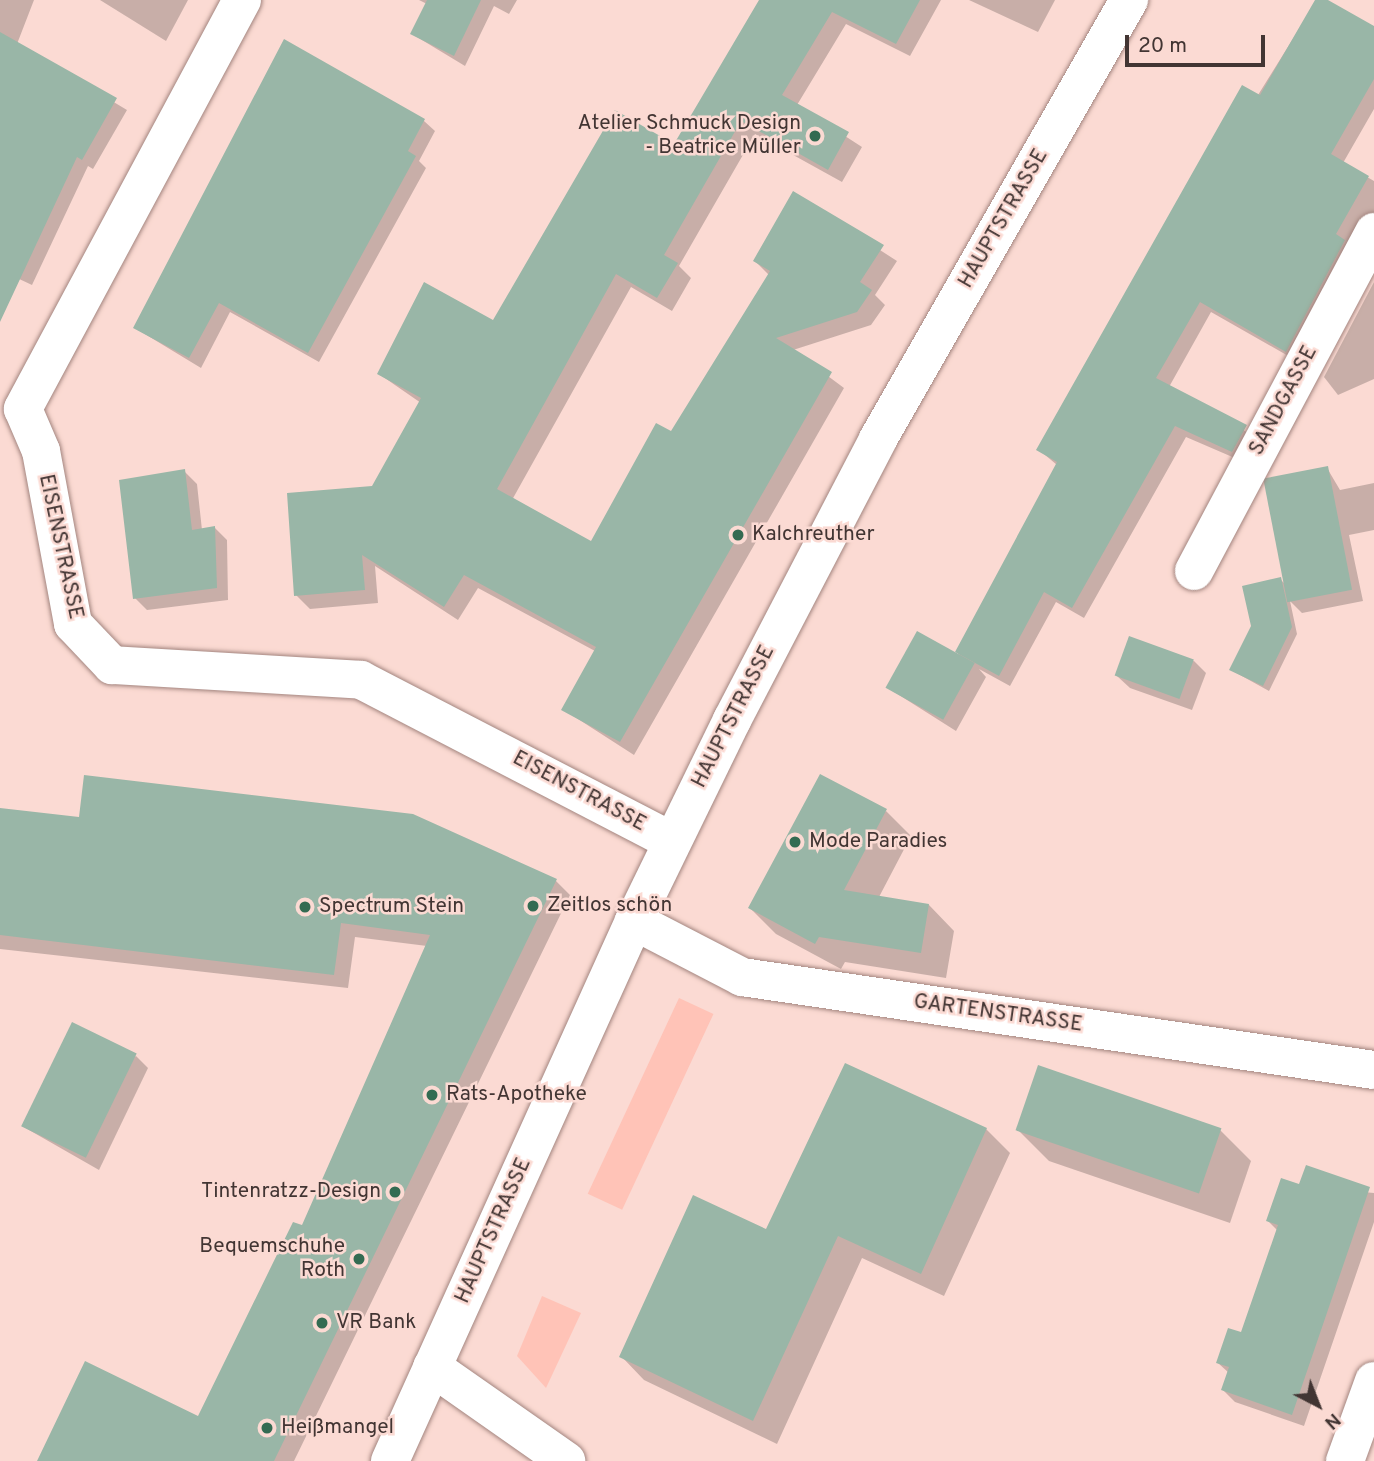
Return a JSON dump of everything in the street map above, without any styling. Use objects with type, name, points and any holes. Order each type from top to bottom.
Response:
[{"type":"street","name":"EISENSTRASSE","points":[[242,0],[12,408],[41,451],[73,624],[112,665],[361,680],[671,841]]},
{"type":"street","name":"HAUPTSTRASSE","points":[[390,1461],[671,841],[878,439],[1129,0]]},
{"type":"street","name":"SANDGASSE","points":[[1194,571],[1374,232]]},
{"type":"street","name":"GARTENSTRASSE","points":[[634,921],[742,976],[1374,1070]]},
{"type":"street","points":[[432,1367],[566,1461]]},
{"type":"street","points":[[1345,1461],[1374,1381]]},
{"type":"shaded area","points":[[679,998],[713,1014],[622,1210],[588,1194]]},
{"type":"shaded area","points":[[542,1296],[581,1313],[546,1388],[517,1356]]},
{"type":"building","points":[[427,0],[481,0],[454,56],[410,34]]},
{"type":"building","points":[[759,0],[920,0],[896,44],[832,12],[782,95],[849,132],[828,170],[741,121],[664,255],[678,263],[657,298],[616,274],[497,489],[591,541],[656,423],[671,431],[770,271],[753,261],[793,191],[884,245],[860,282],[872,290],[857,312],[776,338],[832,372],[620,742],[561,710],[596,647],[464,575],[444,607],[362,555],[365,590],[294,596],[287,493],[372,486],[421,398],[377,374],[424,282],[493,320],[615,110],[674,144]]},
{"type":"building","points":[[1315,0],[1328,0],[1374,26],[1374,79],[1331,154],[1369,176],[1336,234],[1345,240],[1286,352],[1200,302],[1156,378],[1247,425],[1232,452],[1175,426],[1072,608],[1044,592],[999,676],[955,652],[1057,462],[1036,450],[1242,85],[1260,95]]},
{"type":"building","points":[[0,32],[117,98],[82,160],[77,157],[0,322]]},
{"type":"building","points":[[284,39],[425,119],[408,151],[416,156],[308,353],[219,303],[189,358],[133,328]]},
{"type":"building","points":[[1328,466],[1352,590],[1287,602],[1263,479]]},
{"type":"building","points":[[185,469],[192,530],[215,526],[217,588],[133,599],[119,480]]},
{"type":"building","points":[[1281,577],[1292,627],[1263,686],[1229,670],[1251,626],[1242,586]]},
{"type":"building","points":[[917,631],[975,663],[943,720],[885,688]]},
{"type":"building","points":[[1129,636],[1194,660],[1179,699],[1115,675]]},
{"type":"building","points":[[820,774],[887,809],[844,890],[929,904],[921,953],[819,937],[815,944],[748,908]]},
{"type":"building","points":[[84,775],[413,814],[557,879],[274,1461],[37,1461],[85,1361],[198,1416],[293,1222],[302,1225],[430,935],[341,923],[334,975],[0,935],[0,808],[79,817]]},
{"type":"building","points":[[72,1022],[137,1054],[86,1158],[21,1126]]},
{"type":"building","points":[[845,1063],[987,1128],[921,1274],[838,1236],[753,1421],[619,1357],[693,1195],[766,1229]]},
{"type":"building","points":[[1038,1065],[1221,1128],[1199,1193],[1016,1130]]},
{"type":"building","points":[[1306,1165],[1370,1187],[1292,1415],[1221,1390],[1229,1367],[1216,1363],[1228,1328],[1241,1332],[1278,1225],[1266,1221],[1281,1178],[1299,1184]]},
{"type":"place","name":"Atelier Schmuck Design - Beatrice Müller","points":[[815,136]]},
{"type":"place","name":"Kalchreuther","points":[[738,535]]},
{"type":"place","name":"Mode Paradies","points":[[795,842]]},
{"type":"place","name":"Zeitlos schön","points":[[533,906]]},
{"type":"place","name":"Spectrum Stein","points":[[305,907]]},
{"type":"place","name":"Rats-Apotheke","points":[[432,1095]]},
{"type":"place","name":"Tintenratzz-Design","points":[[395,1192]]},
{"type":"place","name":"Bequemschuhe Roth","points":[[359,1259]]},
{"type":"place","name":"VR Bank","points":[[322,1323]]},
{"type":"place","name":"Heißmangel","points":[[267,1428]]}]
